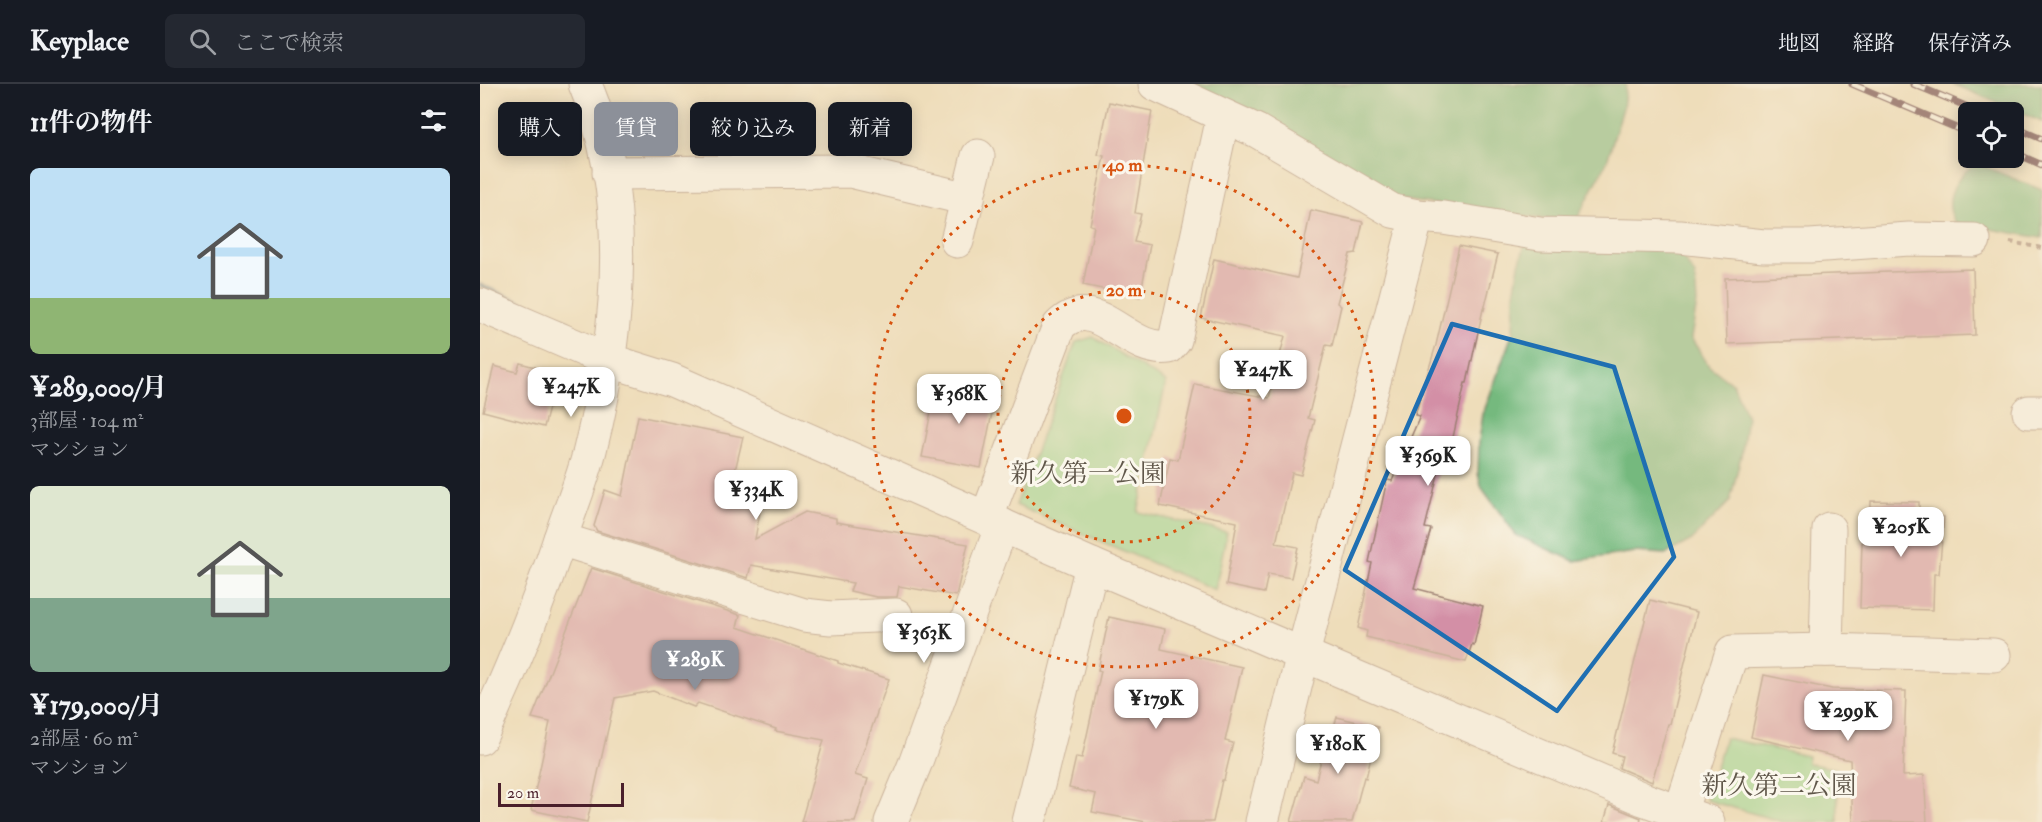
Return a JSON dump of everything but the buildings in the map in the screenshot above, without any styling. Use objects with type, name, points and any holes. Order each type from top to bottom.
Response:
[{"type":"street","points":[[480,738],[533,613],[590,451],[608,360],[616,303],[618,246],[606,154],[585,84]]},
{"type":"street","points":[[1155,84],[1257,131],[1394,211],[1417,216],[1540,234],[1680,237],[1764,246],[1810,246],[1909,239],[1974,240]]},
{"type":"street","points":[[891,822],[915,764],[1059,326],[1068,317],[1083,314],[1098,318],[1136,341],[1158,349],[1169,347],[1175,340],[1224,117]]},
{"type":"street","points":[[957,241],[978,156]]},
{"type":"street","points":[[609,173],[850,171],[968,199]]},
{"type":"street","points":[[1262,822],[1303,654],[1417,216]]},
{"type":"street","points":[[480,305],[608,360],[672,380],[1092,565],[1643,800],[1694,818],[1732,652],[1826,650],[1994,654]]},
{"type":"street","points":[[1826,650],[1829,529]]},
{"type":"street","points":[[560,539],[804,615],[831,618],[896,615]]},
{"type":"street","points":[[1029,822],[1092,565]]},
{"type":"highlighted area","points":[[1452,324],[1614,367],[1674,557],[1557,711],[1345,570]]},
{"type":"green space","points":[[1180,84],[1626,84],[1623,108],[1606,164],[1575,223],[1396,199]]},
{"type":"green space","points":[[1953,84],[2042,84],[2042,122],[2024,114],[2024,102],[1995,102]]},
{"type":"green space","points":[[1970,168],[1988,168],[2042,190],[2042,238],[1990,229],[1960,228],[1954,220],[1950,203],[1954,186]]},
{"type":"green space","points":[[1526,241],[1674,246],[1695,275],[1697,303],[1691,338],[1709,366],[1733,384],[1747,417],[1742,452],[1730,501],[1692,540],[1666,554],[1635,552],[1574,561],[1516,535],[1482,488],[1478,474],[1483,414],[1513,332],[1514,294]]},
{"type":"green space","name":"新久第一公園","points":[[1093,337],[1166,382],[1138,512],[1227,532],[1215,590],[1016,505],[1076,342]]},
{"type":"green space","name":"新久第二公園","points":[[1725,738],[1808,756],[1807,763],[1837,769],[1838,822],[1783,822],[1706,800]]},
{"type":"water","points":[[480,284],[569,321],[568,324],[480,286]]},
{"type":"railway","points":[[1852,84],[1958,129]]},
{"type":"railway","points":[[1913,84],[1958,103]]},
{"type":"railway","points":[[2024,132],[2042,139]]},
{"type":"railway","points":[[2024,157],[2042,165]]}]
